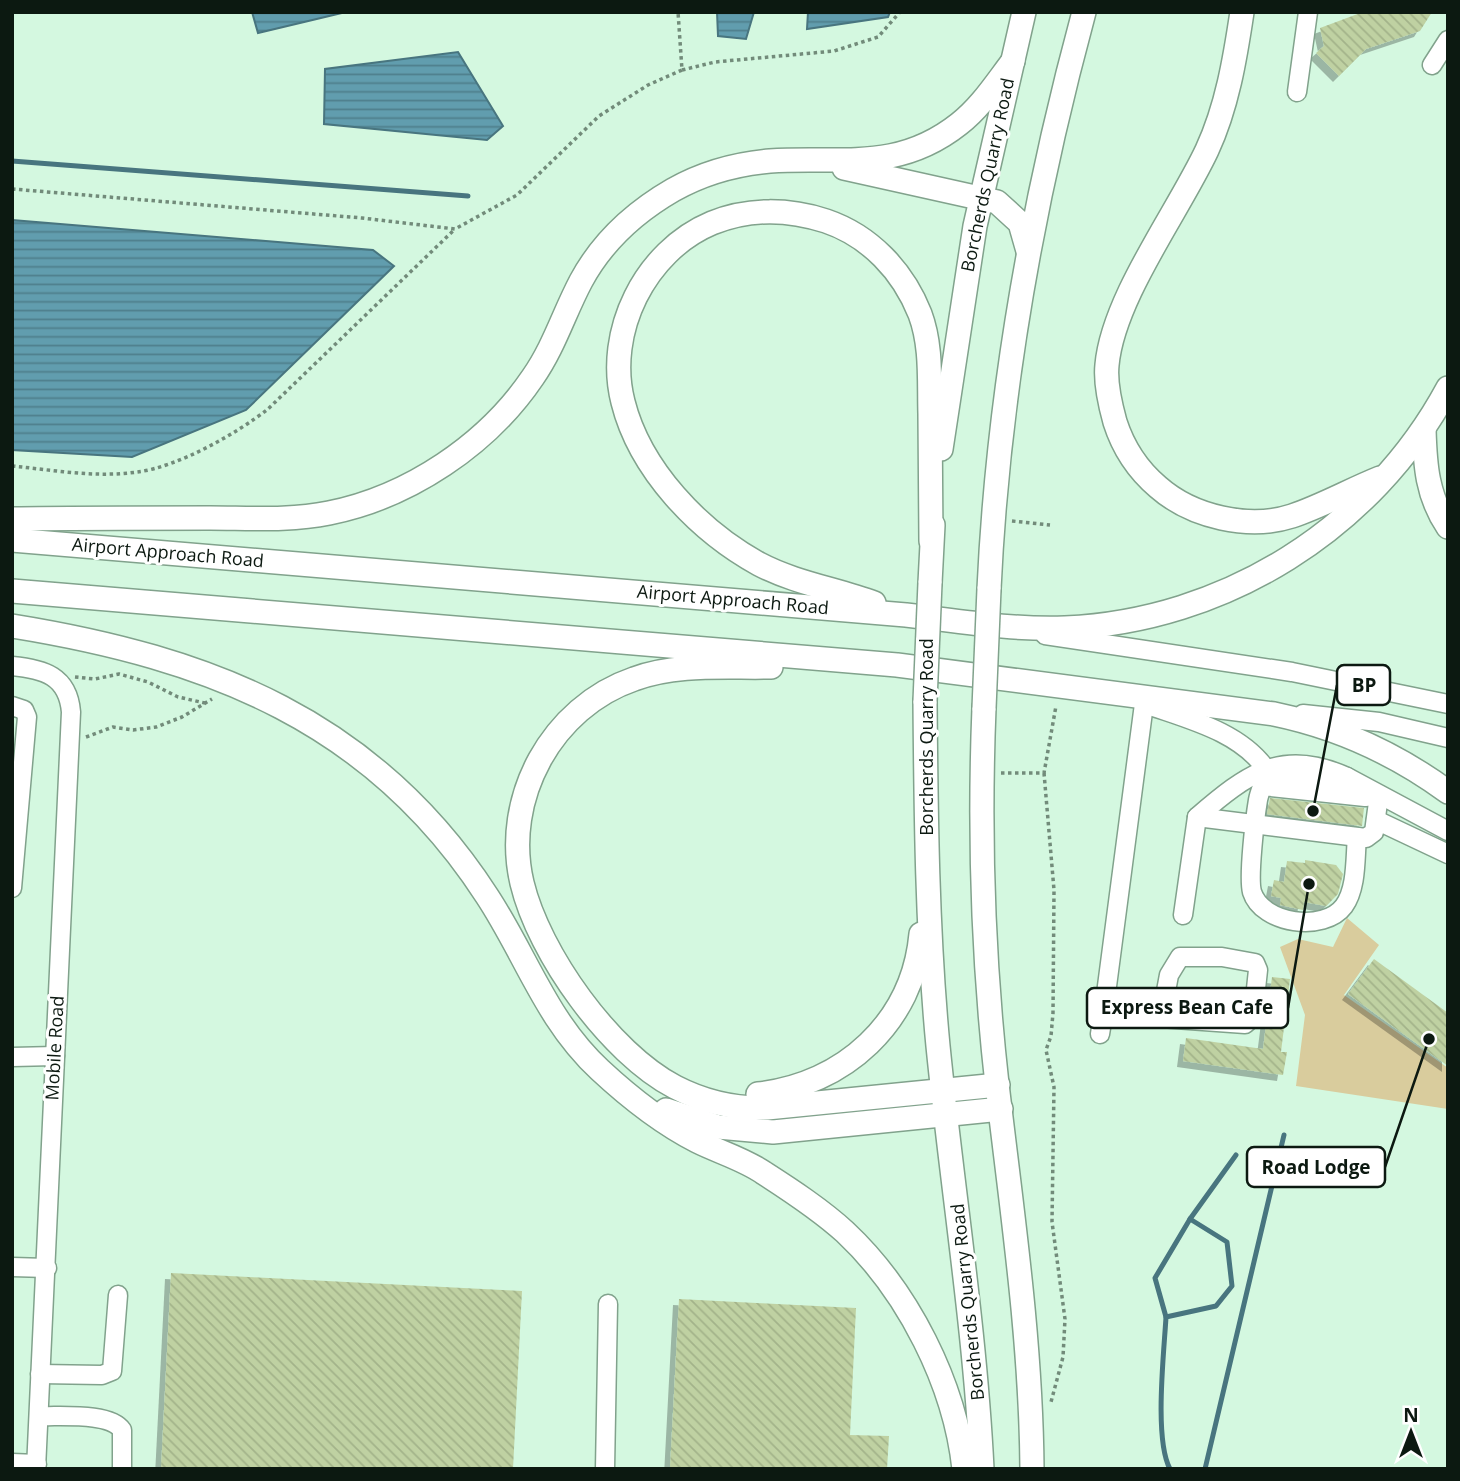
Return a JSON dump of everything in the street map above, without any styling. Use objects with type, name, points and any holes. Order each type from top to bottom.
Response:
[{"type":"main road","name":"Borcherds Quarry Road","points":[[982,1469],[970,1302],[934,997],[927,849],[925,701],[931,541],[955,345],[981,197],[1024,12]]},
{"type":"main road","points":[[1032,1469],[1024,1297],[998,1084],[983,836],[984,708],[989,589],[1003,429],[1028,261],[1055,123],[1084,12]]},
{"type":"main road","points":[[1242,12],[1228,89],[1209,145],[1128,299],[1113,335],[1107,372],[1113,414],[1128,450],[1149,480],[1179,502],[1222,517],[1260,521],[1290,517],[1386,475]]},
{"type":"main road","points":[[12,519],[301,517],[335,512],[390,494],[454,458],[517,397],[547,356],[592,264],[616,232],[640,211],[685,184],[721,169],[772,161],[814,162],[897,156],[921,147],[960,124],[979,106],[1013,61]]},
{"type":"main road","points":[[814,162],[981,197],[1002,205],[1016,218],[1027,240],[1028,261]]},
{"type":"main road","points":[[906,615],[856,596],[801,582],[759,564],[715,535],[674,495],[658,474],[640,444],[625,410],[620,355],[629,309],[642,285],[669,253],[715,222],[744,214],[782,212],[802,214],[849,231],[873,246],[892,265],[912,297],[925,331],[929,361],[931,541]]},
{"type":"main road","points":[[1015,627],[1075,627],[1123,622],[1182,608],[1227,591],[1270,570],[1311,544],[1349,514],[1424,429],[1448,388]]},
{"type":"main road","points":[[1424,429],[1429,489],[1436,509],[1448,527]]},
{"type":"main road","name":"Airport Approach Road","points":[[12,540],[906,615],[1015,627]]},
{"type":"main road","points":[[12,591],[897,664],[1135,699],[1274,714],[1321,727],[1366,744],[1448,792]]},
{"type":"main road","points":[[12,626],[198,670],[280,705],[336,738],[395,786],[457,854],[490,899],[530,976],[571,1039],[587,1058],[635,1101],[675,1128],[764,1172],[809,1203],[849,1236],[890,1286],[918,1329],[951,1408],[964,1469]]},
{"type":"main road","points":[[897,664],[661,671],[620,684],[596,698],[555,736],[533,772],[523,799],[518,840],[522,882],[530,909],[553,955],[584,1002],[629,1050],[662,1071],[716,1090],[745,1095],[771,1093],[809,1083],[832,1072],[864,1050],[882,1031],[908,987],[919,950],[927,849]]},
{"type":"main road","points":[[608,1030],[663,1080],[705,1100],[736,1107],[767,1108],[998,1084]]},
{"type":"main road","points":[[620,1086],[682,1116],[745,1131],[782,1132],[1001,1109]]},
{"type":"street","points":[[1297,92],[1308,12]]},
{"type":"street","points":[[1432,65],[1448,40]]},
{"type":"street","name":"Airport Approach Road","points":[[1015,627],[1056,637],[1292,672],[1448,704]]},
{"type":"street","points":[[12,666],[45,671],[59,679]]},
{"type":"street","name":"Mobile Road","points":[[36,1466],[71,742],[70,701],[59,679]]},
{"type":"street","points":[[1100,1034],[1135,699],[1229,737],[1257,757],[1264,777],[1255,825],[1251,877],[1255,900],[1273,915],[1289,919],[1318,920],[1341,909],[1351,889],[1357,837]]},
{"type":"street","points":[[12,706],[26,713],[17,765],[12,888]]},
{"type":"street","points":[[1274,714],[1308,714],[1379,722],[1448,738]]},
{"type":"street","points":[[1264,777],[1365,797],[1379,795]]},
{"type":"street","points":[[1183,915],[1197,817],[1221,796],[1264,777],[1348,777],[1448,831]]},
{"type":"street","points":[[1197,817],[1357,837],[1371,836],[1379,795]]},
{"type":"street","points":[[1376,820],[1448,854]]},
{"type":"street","points":[[1104,1009],[1161,1018],[1245,1024],[1253,1017],[1257,966],[1243,959],[1180,957],[1168,975],[1161,1018]]},
{"type":"street","points":[[14,1054],[55,1056]]},
{"type":"street","points":[[12,1267],[47,1268]]},
{"type":"street","points":[[40,1374],[108,1375],[111,1371],[118,1294]]},
{"type":"street","points":[[605,1469],[608,1304]]},
{"type":"street","points":[[39,1416],[98,1419],[116,1423],[122,1430],[122,1469]]},
{"type":"street","points":[[12,1463],[36,1466]]},
{"type":"path","points":[[678,12],[682,70]]},
{"type":"path","points":[[12,466],[93,474],[138,472],[199,450],[241,430],[268,410],[454,229],[517,195],[599,116],[648,85],[682,70],[715,62],[834,51],[878,37],[900,12]]},
{"type":"path","points":[[12,189],[362,218],[454,229]]},
{"type":"path","points":[[1010,521],[1050,525]]},
{"type":"path","points":[[59,679],[95,679],[119,674],[148,682],[178,697],[206,704]]},
{"type":"path","points":[[71,742],[113,727],[133,730],[156,727],[206,704],[218,693]]},
{"type":"path","points":[[1047,1410],[1055,1394],[1063,1357],[1065,1319],[1052,1222],[1054,1087],[1046,1050],[1051,1037],[1053,1013],[1054,879],[1044,773],[1056,706]]},
{"type":"path","points":[[999,773],[1044,773]]},
{"type":"shaded area","points":[[1347,918],[1379,945],[1344,995],[1448,1068],[1448,1109],[1296,1086],[1305,1015],[1280,947],[1298,939],[1333,947]]},
{"type":"water","points":[[252,12],[346,12],[258,33]]},
{"type":"water","points":[[717,12],[754,12],[746,39],[718,36]]},
{"type":"water","points":[[808,12],[890,12],[888,17],[807,29]]},
{"type":"water","points":[[458,52],[503,126],[487,140],[324,124],[325,69]]},
{"type":"water","points":[[12,220],[373,250],[394,266],[246,410],[132,457],[12,450]]},
{"type":"building","points":[[1363,12],[1432,12],[1420,31],[1366,49],[1339,76],[1316,53],[1324,46],[1320,28]]},
{"type":"building","points":[[1270,798],[1364,808],[1362,826],[1267,814]]},
{"type":"building","points":[[1305,860],[1336,865],[1343,874],[1338,894],[1326,906],[1304,902],[1303,910],[1280,905],[1281,898],[1271,896],[1274,880],[1284,882],[1287,861],[1305,863]]},
{"type":"building","points":[[1374,959],[1448,1013],[1448,1066],[1348,994]]},
{"type":"building","points":[[1272,977],[1290,979],[1281,1052],[1287,1052],[1283,1075],[1183,1061],[1186,1038],[1263,1049]]},
{"type":"building","points":[[171,1273],[522,1291],[513,1469],[161,1469]]},
{"type":"building","points":[[679,1299],[856,1308],[850,1435],[889,1436],[887,1469],[670,1469]]},
{"type":"waterway","points":[[12,161],[468,196]]},
{"type":"waterway","points":[[1205,1469],[1284,1135]]},
{"type":"waterway","points":[[1166,1317],[1155,1278],[1190,1219],[1236,1155]]},
{"type":"waterway","points":[[1170,1469],[1162,1438],[1161,1417],[1166,1317],[1216,1306],[1232,1286],[1227,1242],[1190,1219]]},
{"type":"place","name":"BP","points":[[1313,811]]},
{"type":"place","name":"Express Bean Cafe","points":[[1309,884]]},
{"type":"place","name":"Road Lodge","points":[[1429,1039]]}]
